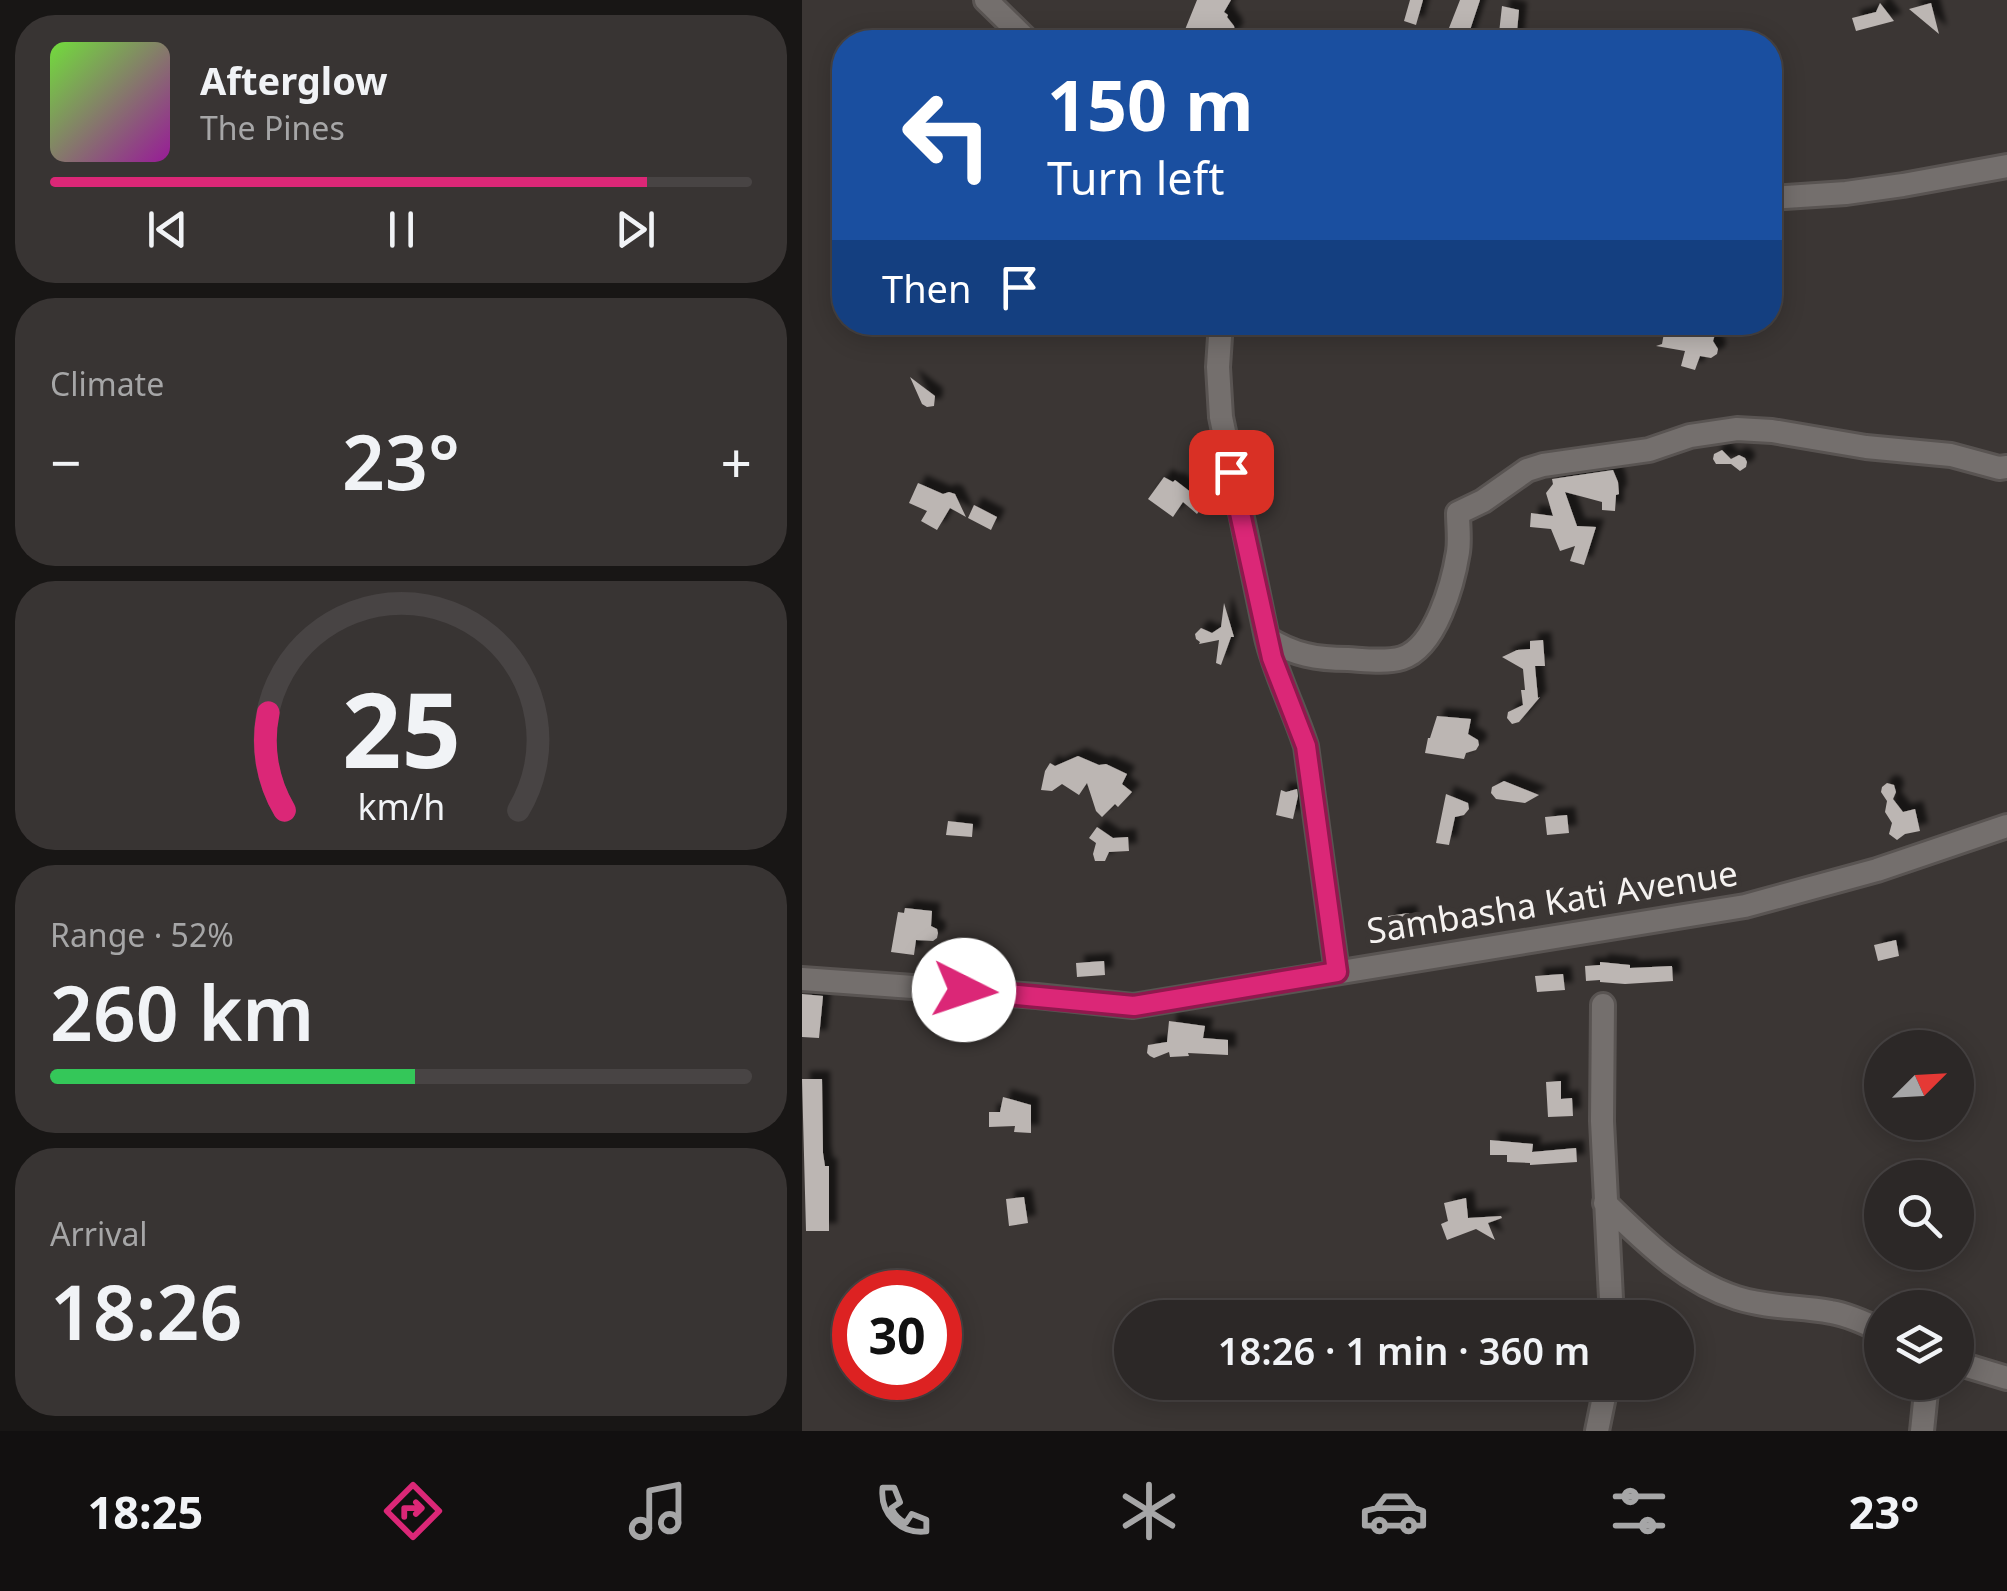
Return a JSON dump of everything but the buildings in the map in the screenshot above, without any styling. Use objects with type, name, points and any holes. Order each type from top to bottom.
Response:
[{"type":"street","points":[[986,0],[1017,30]]},
{"type":"street","points":[[1782,197],[1846,194],[2006,166]]},
{"type":"street","points":[[1219,335],[1221,417],[1267,638],[1306,746],[1337,972]]},
{"type":"street","points":[[1267,638],[1285,650],[1324,659],[1404,658],[1420,648],[1453,579],[1459,548],[1458,513],[1483,502],[1528,470],[1543,465],[1650,450],[1690,436],[1737,430],[1951,454],[2006,467]]},
{"type":"street","name":"Sambasha Kati Avenue","points":[[802,979],[1134,1006],[1745,906],[1877,870],[2006,826]]},
{"type":"street","points":[[1603,1005],[1602,1121],[1611,1300]]},
{"type":"street","points":[[1605,1203],[1675,1267],[1704,1285],[1768,1306],[1834,1312],[1864,1322]]},
{"type":"street","points":[[1974,1368],[2006,1378]]},
{"type":"street","points":[[1597,1431],[1603,1400]]},
{"type":"street","points":[[1922,1431],[1926,1400]]},
{"type":"route","points":[[964,990],[1134,1006],[1337,972],[1306,746],[1272,658],[1231,472]]}]
